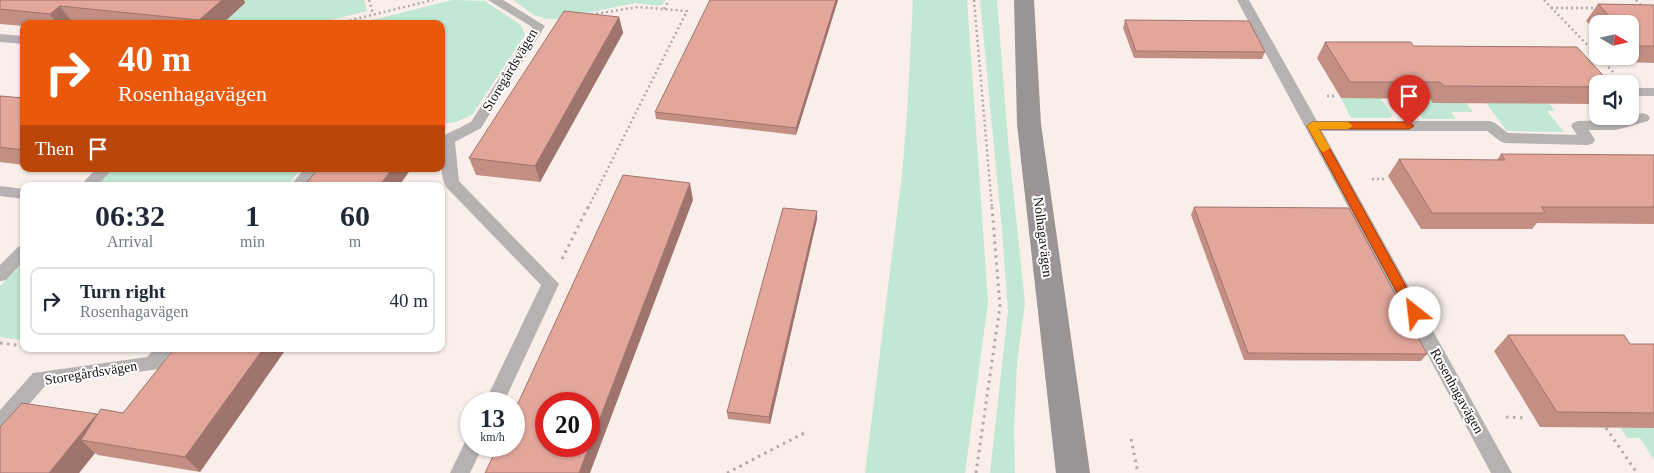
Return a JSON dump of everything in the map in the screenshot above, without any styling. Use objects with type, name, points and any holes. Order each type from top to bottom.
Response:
[{"type":"street","name":"Nolhagavägen","points":[[1024,0],[1029,124],[1073,473]]},
{"type":"lane","name":"Storegårdsvägen","points":[[445,139],[476,125],[539,26],[494,0]]},
{"type":"lane","name":"Rosenhagavägen","points":[[1244,0],[1502,473]]},
{"type":"lane","points":[[0,38],[20,40]]},
{"type":"lane","points":[[1639,92],[1654,92]]},
{"type":"lane","points":[[1312,126],[1490,126],[1505,138],[1588,140],[1578,126],[1616,125],[1642,118]]},
{"type":"lane","points":[[445,145],[451,183],[550,284],[499,392]]},
{"type":"lane","points":[[92,182],[102,172]]},
{"type":"lane","points":[[301,182],[310,172]]},
{"type":"lane","points":[[0,191],[20,194]]},
{"type":"lane","points":[[0,275],[20,255]]},
{"type":"lane","name":"Storegårdsvägen","points":[[0,424],[40,379],[152,364],[162,352]]},
{"type":"lane","points":[[460,473],[468,457]]},
{"type":"path","points":[[369,0],[373,14]]},
{"type":"path","points":[[350,20],[433,0]]},
{"type":"path","points":[[664,9],[669,0]]},
{"type":"path","points":[[974,0],[1000,306],[976,473]]},
{"type":"path","points":[[1544,0],[1589,47]]},
{"type":"path","points":[[1635,8],[1644,8],[1636,0]]},
{"type":"path","points":[[539,26],[610,10],[638,7],[687,11],[550,284]]},
{"type":"path","points":[[1551,8],[1607,8]]},
{"type":"path","points":[[1607,65],[1616,75]]},
{"type":"path","points":[[0,344],[20,346]]},
{"type":"path","points":[[1606,428],[1637,473]]},
{"type":"path","points":[[727,473],[806,432]]},
{"type":"path","points":[[1131,440],[1138,473]]},
{"type":"green space","points":[[216,0],[364,0],[367,11],[331,20],[221,20]]},
{"type":"green space","points":[[452,0],[485,1],[521,25],[525,35],[472,115],[456,122],[445,123],[445,20],[373,20]]},
{"type":"green space","points":[[513,0],[665,0],[663,4],[658,6],[635,3],[557,19],[547,19],[534,15]]},
{"type":"green space","points":[[913,0],[967,0],[988,302],[965,473],[865,473],[902,175]]},
{"type":"green space","points":[[980,0],[997,0],[1008,141],[1025,303],[1017,363],[1014,429],[1015,473],[990,473],[1008,311]]},
{"type":"green space","points":[[1341,98],[1380,98],[1393,116],[1390,118],[1351,118]]},
{"type":"green space","points":[[1401,99],[1430,99],[1434,103],[1466,103],[1473,112],[1451,112],[1456,119],[1423,119],[1412,104],[1404,103]]},
{"type":"green space","points":[[1486,103],[1549,103],[1555,111],[1547,111],[1564,132],[1507,131]]},
{"type":"green space","points":[[111,172],[299,172],[290,182],[101,182]]},
{"type":"green space","points":[[20,266],[20,340],[0,337],[0,286]]},
{"type":"green space","points":[[1621,428],[1654,428],[1654,460],[1640,438],[1627,438]]},
{"type":"building","points":[[0,0],[222,0],[199,20],[60,6],[50,14],[0,9]]},
{"type":"building","points":[[710,0],[836,0],[796,128],[655,112]]},
{"type":"building","points":[[1598,4],[1654,5],[1654,46],[1639,45],[1639,15],[1608,15]]},
{"type":"building","points":[[564,11],[619,17],[535,166],[469,158]]},
{"type":"building","points":[[1125,20],[1249,21],[1265,52],[1136,51]]},
{"type":"building","points":[[1325,42],[1411,42],[1413,46],[1577,47],[1589,60],[1589,65],[1594,65],[1603,75],[1589,75],[1589,87],[1444,86],[1440,82],[1350,82]]},
{"type":"building","points":[[0,96],[20,98],[20,150],[0,147]]},
{"type":"building","points":[[1501,154],[1654,155],[1654,207],[1541,207],[1546,213],[1432,213],[1399,159],[1505,160]]},
{"type":"building","points":[[316,172],[390,172],[382,182],[307,182]]},
{"type":"building","points":[[623,175],[690,183],[600,418],[600,392],[535,392],[535,457],[585,457],[579,473],[485,473],[493,457],[525,457],[525,392],[523,392]]},
{"type":"building","points":[[1194,207],[1349,208],[1427,354],[1248,353]]},
{"type":"building","points":[[783,208],[817,211],[769,417],[727,412]]},
{"type":"building","points":[[1508,335],[1624,335],[1630,344],[1654,344],[1654,413],[1557,412]]},
{"type":"building","points":[[172,352],[261,352],[185,457],[81,440],[101,409],[123,413]]},
{"type":"building","points":[[22,403],[97,414],[49,473],[0,473],[0,427]]},
{"type":"slow traffic","points":[[1324,148],[1312,126],[1348,126]]},
{"type":"route","points":[[1409,126],[1312,126],[1415,313]]}]
